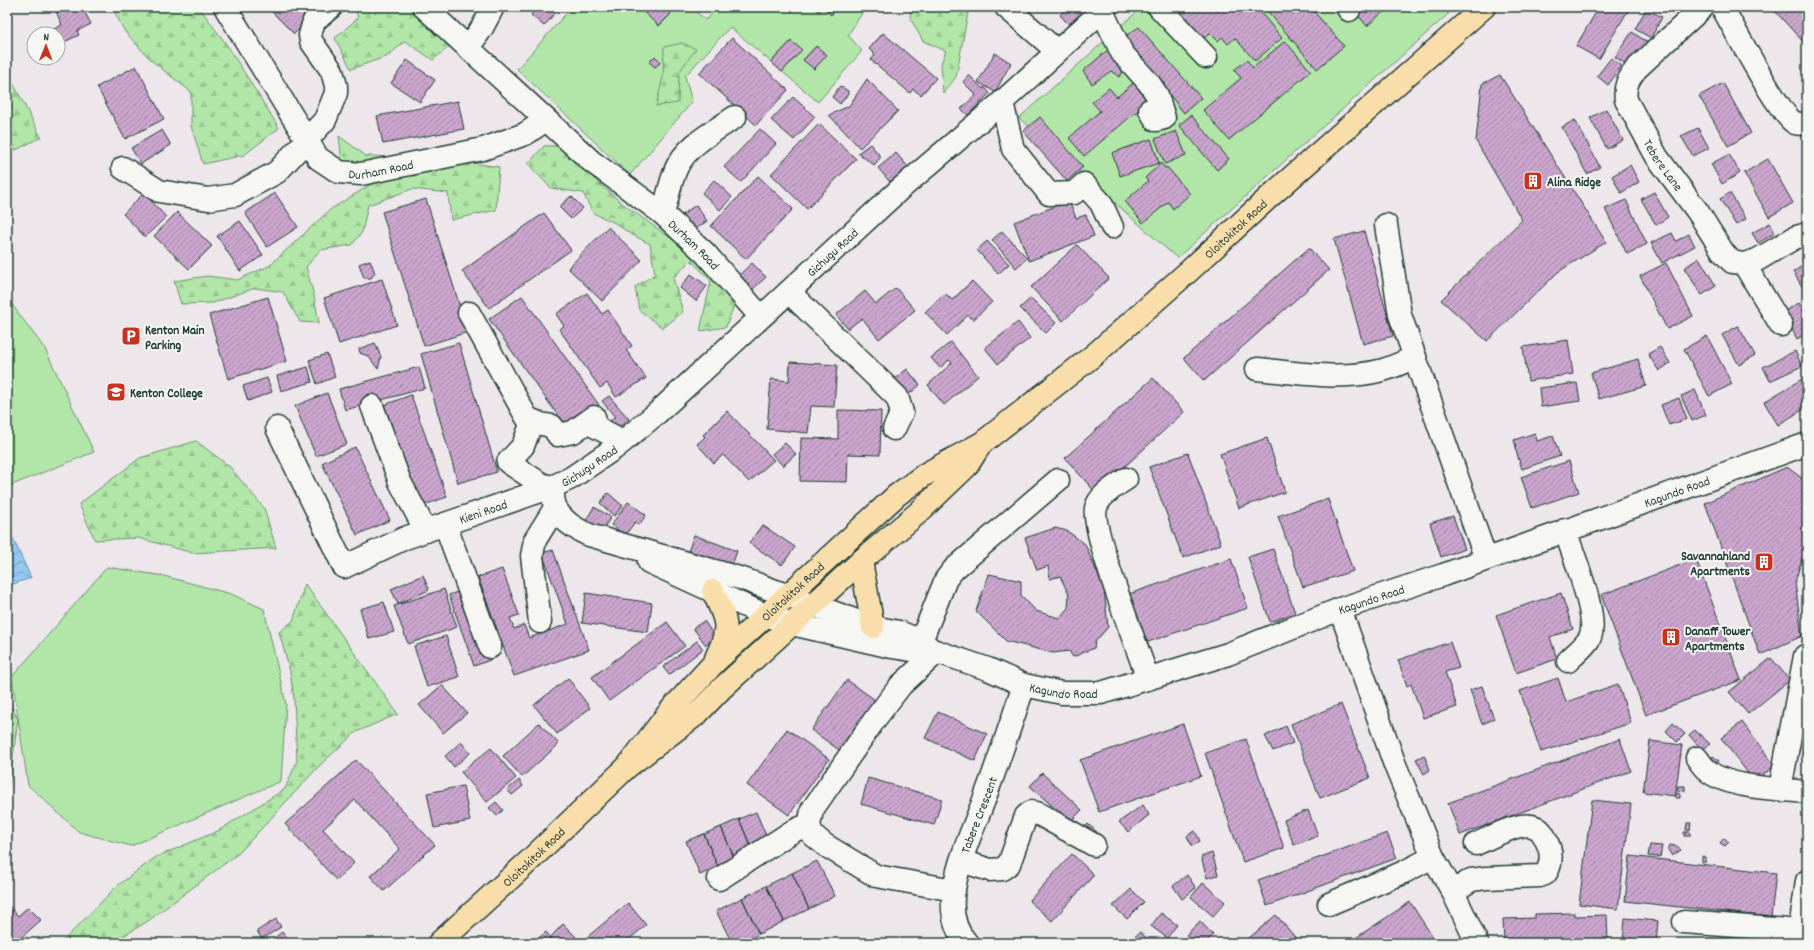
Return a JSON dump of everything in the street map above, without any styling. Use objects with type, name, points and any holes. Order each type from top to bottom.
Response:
[{"type":"main road","name":"Oloitokitok Road","points":[[627,767],[670,711],[714,663],[764,615],[788,595],[897,495],[924,475],[982,443],[1094,355],[1190,271],[1290,179],[1484,7]]},
{"type":"main road","name":"Oloitokitok Road","points":[[439,943],[528,862],[627,767],[697,714],[721,689],[861,561],[918,513],[967,466],[982,443]]},
{"type":"main road","points":[[861,561],[873,627]]},
{"type":"main road","points":[[713,591],[725,617],[726,625],[724,642],[714,663]]},
{"type":"street","name":"Durham Road","points":[[225,7],[318,158],[339,172],[361,174],[483,149],[525,134],[546,120]]},
{"type":"street","points":[[123,168],[159,191],[208,199],[235,195],[277,172],[325,120],[336,93],[336,86],[332,71],[311,41],[310,35],[314,21],[331,7]]},
{"type":"street","name":"Durham Road","points":[[424,7],[591,161],[663,214],[706,253],[760,316]]},
{"type":"street","points":[[468,48],[482,28],[493,7]]},
{"type":"street","points":[[1006,7],[1057,51]]},
{"type":"street","points":[[1159,7],[1206,57]]},
{"type":"street","name":"Tebere Lane","points":[[1703,7],[1636,69],[1628,79],[1625,90],[1626,100],[1657,157],[1698,212],[1723,252],[1732,262],[1744,264]]},
{"type":"street","points":[[1722,7],[1763,79],[1788,118],[1795,123],[1807,123]]},
{"type":"street","points":[[1104,9],[1122,53],[1149,83],[1157,95],[1164,118],[1156,120],[1150,110]]},
{"type":"street","name":"Gichugu Road","points":[[554,497],[571,478],[623,441],[656,414],[760,316],[789,292],[898,190],[1002,102],[1104,9]]},
{"type":"street","points":[[1002,102],[1013,149],[1049,194],[1074,193],[1084,184],[1101,203],[1112,227]]},
{"type":"street","points":[[663,214],[676,169],[683,158],[694,145],[735,117]]},
{"type":"street","points":[[1386,225],[1400,315],[1486,559]]},
{"type":"street","points":[[1781,325],[1744,264],[1757,260],[1791,240],[1807,234]]},
{"type":"street","points":[[789,292],[897,398],[902,412],[894,428]]},
{"type":"street","points":[[469,313],[524,414],[532,422],[552,426],[558,435],[573,432],[594,417],[596,427],[623,441]]},
{"type":"street","points":[[1257,369],[1348,375],[1383,370],[1415,358]]},
{"type":"street","points":[[277,428],[344,567],[405,538],[436,527],[400,482],[372,406]]},
{"type":"street","points":[[532,422],[523,446],[508,462],[541,484],[554,497],[567,522],[577,530],[620,545],[662,555],[743,579],[814,605]]},
{"type":"street","name":"Kagundo Road","points":[[814,605],[873,627],[899,632],[930,648],[988,669],[1024,685],[1062,693],[1101,693],[1228,654],[1340,609],[1486,559],[1807,444]]},
{"type":"street","points":[[1126,479],[1105,494],[1096,507],[1095,518],[1102,546],[1148,679]]},
{"type":"street","points":[[954,890],[876,876],[825,845],[813,835],[809,826],[812,810],[875,719],[930,648],[946,579],[954,569],[1058,480]]},
{"type":"street","points":[[540,622],[532,556],[535,540],[554,497]]},
{"type":"street","name":"Kieni Road","points":[[490,647],[436,527],[554,497]]},
{"type":"street","points":[[1565,530],[1589,604],[1593,622],[1590,639],[1568,661]]},
{"type":"street","points":[[620,545],[658,568],[713,591],[764,615],[792,624]]},
{"type":"street","points":[[1340,609],[1395,765],[1433,857],[1453,892],[1476,943]]},
{"type":"street","name":"Kagundo Road","points":[[792,624],[918,652],[930,648]]},
{"type":"street","points":[[1780,789],[1805,656]]},
{"type":"street","name":"Tabere Crescent","points":[[967,943],[960,936],[955,923],[953,907],[954,890],[961,861],[992,779],[1024,685]]},
{"type":"street","points":[[1697,758],[1707,770],[1721,779],[1738,784],[1807,792]]},
{"type":"street","points":[[961,861],[990,870],[1002,870],[1009,864],[1026,816],[1031,812],[1038,813],[1094,845]]},
{"type":"street","points":[[719,879],[790,833],[800,828],[809,826]]},
{"type":"street","points":[[1453,892],[1471,880],[1540,876],[1545,874],[1550,865],[1550,851],[1542,833],[1536,827],[1530,826],[1512,828],[1476,844]]},
{"type":"street","points":[[1329,904],[1404,872],[1433,857]]},
{"type":"street","points":[[1684,922],[1802,927],[1807,881]]},
{"type":"green space","points":[[112,7],[199,7],[229,48],[279,128],[244,155],[203,164],[191,126],[191,92],[152,61],[125,32]]},
{"type":"green space","points":[[355,7],[410,7],[450,46],[433,60],[405,41],[388,56],[351,69],[335,38],[358,18]]},
{"type":"green space","points":[[572,7],[690,7],[706,20],[718,7],[866,7],[848,35],[862,51],[818,102],[730,27],[685,76],[692,102],[630,175],[517,69]]},
{"type":"green space","points":[[911,7],[965,7],[968,13],[956,77],[943,93],[941,63],[946,51],[923,41],[910,18]]},
{"type":"green space","points":[[1142,7],[1456,7],[1177,258],[1019,118]]},
{"type":"green space","points":[[682,43],[696,49],[679,72],[678,103],[656,106],[663,77],[664,47]]},
{"type":"green space","points":[[7,75],[12,81],[41,137],[16,150],[7,143]]},
{"type":"green space","points":[[339,136],[366,156],[403,157],[441,149],[471,163],[499,167],[496,210],[451,220],[448,193],[412,189],[368,205],[362,232],[352,245],[320,250],[306,267],[314,296],[319,323],[300,322],[283,292],[255,288],[213,303],[181,304],[174,281],[208,276],[237,280],[269,266],[331,209],[370,185],[342,162]]},
{"type":"green space","points":[[585,145],[593,178],[623,204],[676,242],[728,263],[736,300],[726,327],[700,331],[711,281],[691,260],[673,278],[683,312],[663,328],[639,310],[635,287],[655,274],[650,244],[629,233],[615,223],[593,213],[583,193],[551,188],[528,164],[544,146]]},
{"type":"green space","points":[[7,298],[45,349],[94,452],[7,487]]},
{"type":"green space","points":[[196,441],[229,466],[264,508],[276,548],[193,553],[138,538],[95,540],[79,504],[140,458]]},
{"type":"green space","points":[[107,567],[164,576],[231,594],[264,609],[286,704],[281,781],[131,846],[79,832],[28,785],[12,677]]},
{"type":"green space","points":[[305,584],[398,714],[356,732],[319,766],[239,853],[148,921],[112,943],[61,943],[117,886],[156,857],[218,831],[285,789],[297,761],[294,699],[290,671],[279,632],[293,621]]},
{"type":"green space","points":[[7,699],[18,719],[7,803]]},
{"type":"water","points":[[11,534],[31,578],[7,586],[7,535]]},
{"type":"building","points":[[54,7],[82,7],[91,24],[77,31],[79,35],[66,41],[66,26],[60,26],[62,25]]},
{"type":"building","points":[[267,7],[320,7],[294,34]]},
{"type":"building","points":[[537,7],[543,7],[547,11],[550,7],[560,7],[544,26],[531,15]]},
{"type":"building","points":[[638,7],[664,7],[671,14],[659,26]]},
{"type":"building","points":[[813,7],[838,7],[831,15],[823,8],[819,12]]},
{"type":"building","points":[[1068,7],[1089,7],[1069,25],[1060,15]]},
{"type":"building","points":[[1191,7],[1256,7],[1282,38],[1255,61],[1235,38],[1228,44],[1222,37],[1218,41],[1210,33],[1203,39],[1182,14]]},
{"type":"building","points":[[1264,7],[1310,7],[1344,46],[1317,69]]},
{"type":"building","points":[[1351,7],[1389,7],[1367,26]]},
{"type":"building","points":[[1599,7],[1626,7],[1629,9],[1599,59],[1576,46]]},
{"type":"building","points":[[1674,7],[1690,7],[1686,15]]},
{"type":"building","points":[[1775,7],[1807,7],[1806,45],[1773,9]]},
{"type":"building","points":[[1646,9],[1662,17],[1651,38],[1635,29]]},
{"type":"building","points":[[1139,27],[1201,98],[1184,113],[1124,37]]},
{"type":"building","points":[[1632,32],[1647,42],[1630,67],[1615,57]]},
{"type":"building","points":[[883,33],[936,78],[921,95],[913,89],[910,93],[871,60],[875,55],[869,49]]},
{"type":"building","points":[[732,38],[788,90],[756,125],[699,73]]},
{"type":"building","points":[[791,41],[802,50],[782,72],[771,62]]},
{"type":"building","points":[[1285,41],[1311,71],[1229,140],[1203,110],[1241,78],[1234,70],[1247,60],[1253,68]]},
{"type":"building","points":[[816,46],[827,55],[814,69],[803,60]]},
{"type":"building","points":[[1109,49],[1123,72],[1119,77],[1111,71],[1092,84],[1083,71]]},
{"type":"building","points":[[995,53],[1011,63],[995,92],[978,82]]},
{"type":"building","points":[[655,56],[661,62],[655,67],[649,62]]},
{"type":"building","points":[[1611,58],[1622,66],[1608,85],[1597,76]]},
{"type":"building","points":[[407,60],[435,80],[420,102],[391,83]]},
{"type":"building","points":[[136,66],[164,119],[125,139],[97,87]]},
{"type":"building","points":[[969,75],[983,89],[984,87],[990,93],[968,115],[961,109],[976,95],[963,82]]},
{"type":"building","name":"Alina Ridge","points":[[1500,75],[1606,242],[1558,272],[1487,341],[1441,300],[1522,220],[1476,141],[1482,84]]},
{"type":"building","points":[[1139,78],[1155,96],[1084,156],[1069,138],[1100,111],[1092,102],[1109,88],[1117,97]]},
{"type":"building","points":[[867,79],[898,111],[860,148],[829,115],[849,106]]},
{"type":"building","points":[[1723,83],[1751,133],[1728,146],[1699,96]]},
{"type":"building","points":[[840,86],[848,91],[848,94],[840,104],[832,97]]},
{"type":"building","points":[[793,97],[815,117],[794,140],[771,120]]},
{"type":"building","points":[[458,101],[464,129],[383,144],[377,116]]},
{"type":"building","points":[[1606,109],[1623,140],[1607,149],[1590,118]]},
{"type":"building","points":[[1191,115],[1229,159],[1217,170],[1179,125]]},
{"type":"building","points":[[1040,117],[1083,167],[1067,181],[1023,131]]},
{"type":"building","points":[[1575,120],[1600,167],[1587,174],[1562,127]]},
{"type":"building","points":[[819,124],[856,159],[807,209],[771,174]]},
{"type":"building","points":[[1698,128],[1709,148],[1693,156],[1681,136]]},
{"type":"building","points":[[760,129],[776,144],[741,182],[724,167]]},
{"type":"building","points":[[162,130],[171,145],[141,164],[131,148]]},
{"type":"building","points":[[1176,131],[1186,155],[1165,164],[1155,139]]},
{"type":"building","points":[[1151,139],[1159,163],[1120,176],[1112,153]]},
{"type":"building","points":[[870,144],[881,157],[874,165],[858,153]]},
{"type":"building","points":[[896,153],[908,167],[890,182],[878,168]]},
{"type":"building","points":[[1729,154],[1740,173],[1722,184],[1711,164]]},
{"type":"building","points":[[1768,159],[1793,203],[1769,217],[1744,173]]},
{"type":"building","points":[[1161,163],[1165,168],[1167,167],[1190,194],[1173,209],[1168,202],[1143,223],[1125,201],[1148,181],[1145,178]]},
{"type":"building","points":[[1630,165],[1639,182],[1621,193],[1612,176]]},
{"type":"building","points":[[758,176],[793,209],[746,259],[711,226]]},
{"type":"building","points":[[714,180],[732,197],[720,210],[702,193]]},
{"type":"building","points":[[1654,192],[1668,217],[1656,225],[1641,199]]},
{"type":"building","points":[[144,193],[166,217],[145,237],[123,214]]},
{"type":"building","points":[[275,193],[298,227],[267,247],[245,213]]},
{"type":"building","points":[[1730,193],[1746,219],[1736,225],[1720,199]]},
{"type":"building","points":[[571,196],[583,208],[571,219],[559,207]]},
{"type":"building","points":[[426,199],[468,332],[424,346],[382,212]]},
{"type":"building","points":[[1626,200],[1647,244],[1627,254],[1605,209]]},
{"type":"building","points":[[1069,201],[1076,218],[1086,215],[1094,236],[1029,261],[1014,222]]},
{"type":"building","points":[[696,205],[707,221],[690,233],[679,217]]},
{"type":"building","points":[[177,212],[212,246],[189,269],[154,236]]},
{"type":"building","points":[[544,213],[571,250],[489,308],[462,271]]},
{"type":"building","points":[[240,221],[263,255],[240,271],[217,236]]},
{"type":"building","points":[[1770,223],[1775,233],[1758,243],[1752,233]]},
{"type":"building","points":[[608,227],[642,260],[602,301],[568,268]]},
{"type":"building","points":[[1002,231],[1027,258],[1016,268],[992,240]]},
{"type":"building","points":[[1364,231],[1393,336],[1363,344],[1334,239]]},
{"type":"building","points":[[1672,233],[1676,241],[1689,234],[1695,246],[1662,263],[1651,243]]},
{"type":"building","points":[[987,241],[1009,264],[998,274],[977,250]]},
{"type":"building","points":[[1077,245],[1109,278],[1063,321],[1031,287]]},
{"type":"building","points":[[1309,248],[1329,270],[1204,381],[1184,358]]},
{"type":"building","points":[[1699,258],[1716,286],[1702,295],[1684,268]]},
{"type":"building","points":[[370,260],[375,273],[371,278],[364,278],[359,264]]},
{"type":"building","points":[[752,263],[766,277],[752,290],[738,276]]},
{"type":"building","points":[[1666,263],[1693,316],[1667,329],[1640,276]]},
{"type":"building","points":[[1807,263],[1807,294],[1793,272]]},
{"type":"building","points":[[691,274],[707,286],[696,301],[680,288]]},
{"type":"building","points":[[382,279],[397,325],[339,344],[324,298]]},
{"type":"building","points":[[972,281],[992,302],[973,320],[968,315],[947,335],[925,312],[945,293],[952,300]]},
{"type":"building","points":[[896,288],[915,310],[879,339],[862,318],[848,329],[836,315],[865,291],[876,304]]},
{"type":"building","points":[[587,293],[602,314],[608,310],[632,346],[626,350],[646,378],[616,397],[607,383],[600,388],[559,329],[564,326],[556,314]]},
{"type":"building","points":[[522,296],[599,405],[567,428],[489,319]]},
{"type":"building","points":[[268,297],[287,361],[228,379],[209,315]]},
{"type":"building","points":[[1031,298],[1056,323],[1046,333],[1020,308]]},
{"type":"building","points":[[1799,303],[1807,318],[1807,333],[1797,339],[1783,312]]},
{"type":"building","points":[[1018,322],[1030,338],[998,364],[985,348]]},
{"type":"building","points":[[1738,326],[1755,355],[1739,365],[1722,335]]},
{"type":"building","points":[[1707,336],[1732,384],[1709,396],[1684,349]]},
{"type":"building","points":[[1568,340],[1573,374],[1528,381],[1523,347]]},
{"type":"building","points":[[951,342],[978,376],[944,405],[928,385],[952,363],[949,360],[940,368],[931,358]]},
{"type":"building","points":[[375,343],[381,357],[378,369],[368,356],[360,353],[359,349]]},
{"type":"building","points":[[459,343],[497,472],[458,483],[421,354]]},
{"type":"building","points":[[1660,347],[1670,363],[1659,371],[1648,354]]},
{"type":"building","points":[[1795,351],[1802,366],[1770,381],[1763,367]]},
{"type":"building","points":[[327,354],[335,377],[317,384],[309,360]]},
{"type":"building","points":[[1638,359],[1646,386],[1599,399],[1591,373]]},
{"type":"building","points":[[790,362],[837,365],[834,407],[811,406],[808,433],[767,429],[771,379],[789,381]]},
{"type":"building","points":[[308,367],[312,382],[281,391],[277,376]]},
{"type":"building","points":[[419,367],[425,388],[345,410],[339,389]]},
{"type":"building","points":[[907,369],[920,385],[906,397],[893,380]]},
{"type":"building","points":[[1807,376],[1807,407],[1778,425],[1764,402]]},
{"type":"building","points":[[267,378],[272,392],[248,401],[243,386]]},
{"type":"building","points":[[1153,378],[1184,412],[1096,493],[1065,458]]},
{"type":"building","points":[[1577,383],[1580,401],[1541,407],[1539,388]]},
{"type":"building","points":[[1695,390],[1706,415],[1692,421],[1681,396]]},
{"type":"building","points":[[327,393],[347,444],[316,456],[295,406]]},
{"type":"building","points":[[411,395],[447,497],[421,506],[384,405]]},
{"type":"building","points":[[609,396],[629,419],[613,432],[607,424],[615,417],[602,401]]},
{"type":"building","points":[[1679,398],[1687,419],[1669,425],[1661,405]]},
{"type":"building","points":[[838,410],[881,411],[880,455],[848,454],[847,482],[800,481],[801,438],[838,439]]},
{"type":"building","points":[[727,411],[774,460],[749,482],[723,455],[714,463],[697,444],[705,437],[703,435]]},
{"type":"building","points":[[1535,433],[1537,441],[1553,436],[1560,456],[1522,469],[1514,440]]},
{"type":"building","points":[[1267,438],[1285,492],[1239,508],[1220,454]]},
{"type":"building","points":[[785,443],[796,454],[783,466],[772,454]]},
{"type":"building","points":[[355,447],[390,520],[357,535],[322,463]]},
{"type":"building","points":[[1188,453],[1221,544],[1183,558],[1149,467]]},
{"type":"building","points":[[1569,461],[1579,492],[1532,508],[1521,477]]},
{"type":"building","name":"Savannahland Apartments","points":[[1787,467],[1807,482],[1807,542],[1795,582],[1802,636],[1760,655],[1705,503]]},
{"type":"building","points":[[608,493],[623,506],[614,516],[600,503]]},
{"type":"building","points":[[1328,499],[1353,571],[1303,587],[1278,516]]},
{"type":"building","points":[[628,502],[646,515],[639,525],[635,522],[625,535],[611,525]]},
{"type":"building","points":[[594,507],[611,517],[601,532],[585,522]]},
{"type":"building","points":[[1453,516],[1465,549],[1441,557],[1430,523]]},
{"type":"building","points":[[762,525],[795,547],[782,565],[749,543]]},
{"type":"building","points":[[1055,528],[1067,531],[1085,544],[1104,589],[1108,627],[1095,642],[1094,648],[1073,657],[1069,651],[1053,653],[1006,641],[976,611],[989,574],[1021,581],[1021,595],[1036,611],[1059,618],[1068,608],[1069,595],[1060,576],[1050,579],[1048,566],[1037,570],[1025,538]]},
{"type":"building","points":[[694,535],[737,551],[731,568],[688,552]]},
{"type":"building","points":[[1273,549],[1295,613],[1270,622],[1248,557]]},
{"type":"building","points":[[553,550],[589,650],[514,676],[478,577],[502,569],[519,615],[510,618],[514,629],[524,625],[529,638],[568,624],[542,553]]},
{"type":"building","points":[[1231,559],[1248,608],[1145,643],[1129,594]]},
{"type":"building","name":"Danaff Tower Apartments","points":[[1696,559],[1741,680],[1646,715],[1601,595]]},
{"type":"building","points":[[423,575],[429,590],[398,604],[391,589]]},
{"type":"building","points":[[444,589],[457,627],[408,644],[394,606]]},
{"type":"building","points":[[465,589],[490,660],[474,666],[449,595]]},
{"type":"building","points":[[586,593],[652,603],[648,632],[582,623]]},
{"type":"building","points":[[1561,593],[1573,629],[1550,637],[1557,659],[1516,673],[1496,615]]},
{"type":"building","points":[[384,602],[394,632],[369,639],[360,609]]},
{"type":"building","points":[[704,621],[716,638],[706,645],[693,628]]},
{"type":"building","points":[[667,622],[685,646],[609,701],[592,677]]},
{"type":"building","points":[[446,636],[459,677],[427,687],[414,646]]},
{"type":"building","points":[[697,641],[703,649],[669,675],[663,667]]},
{"type":"building","points":[[1450,642],[1459,668],[1445,672],[1457,707],[1423,718],[1411,684],[1407,686],[1398,660]]},
{"type":"building","points":[[1771,658],[1790,680],[1748,714],[1729,692]]},
{"type":"building","points":[[568,678],[590,708],[557,734],[534,705]]},
{"type":"building","points":[[1558,678],[1566,702],[1618,684],[1631,723],[1541,752],[1520,691]]},
{"type":"building","points":[[847,680],[878,702],[842,752],[811,730]]},
{"type":"building","points":[[442,685],[467,713],[443,733],[419,705]]},
{"type":"building","points":[[1482,686],[1494,719],[1482,724],[1470,690]]},
{"type":"building","points":[[1341,704],[1370,778],[1320,798],[1291,724]]},
{"type":"building","points":[[938,712],[987,734],[975,761],[925,738]]},
{"type":"building","points":[[1742,722],[1775,766],[1754,781],[1721,738]]},
{"type":"building","points":[[539,723],[559,744],[522,777],[503,756]]},
{"type":"building","points":[[1673,723],[1685,734],[1677,742],[1666,731]]},
{"type":"building","points":[[1183,724],[1201,776],[1099,812],[1080,760]]},
{"type":"building","points":[[1286,726],[1293,743],[1273,751],[1265,736]]},
{"type":"building","points":[[787,729],[829,759],[789,815],[747,785]]},
{"type":"building","points":[[1695,730],[1710,744],[1702,750],[1689,735]]},
{"type":"building","points":[[1246,739],[1284,848],[1243,862],[1205,753]]},
{"type":"building","points":[[1620,739],[1631,771],[1460,835],[1448,803]]},
{"type":"building","points":[[1650,741],[1682,745],[1675,796],[1643,792]]},
{"type":"building","points":[[461,742],[470,753],[454,767],[445,756]]},
{"type":"building","points":[[491,748],[516,778],[487,802],[461,772]]},
{"type":"building","points":[[1424,755],[1430,770],[1424,774],[1416,759]]},
{"type":"building","points":[[1713,756],[1719,761],[1712,770],[1705,765]]},
{"type":"building","points":[[356,760],[435,845],[384,891],[370,876],[400,849],[355,800],[323,829],[354,863],[336,880],[285,824]]},
{"type":"building","points":[[1042,773],[1082,810],[1070,822],[1030,786]]},
{"type":"building","points":[[868,778],[942,799],[934,825],[861,804]]},
{"type":"building","points":[[519,780],[523,786],[512,795],[507,790]]},
{"type":"building","points":[[463,786],[470,821],[434,828],[427,793]]},
{"type":"building","points":[[1678,786],[1685,786],[1685,791],[1677,790]]},
{"type":"building","points":[[1676,793],[1680,794],[1680,798],[1675,798]]},
{"type":"building","points":[[1592,800],[1631,804],[1618,909],[1579,904]]},
{"type":"building","points":[[496,802],[503,810],[497,816],[489,808]]},
{"type":"building","points":[[1143,805],[1149,815],[1128,832],[1119,822]]},
{"type":"building","points":[[1308,810],[1318,836],[1294,845],[1284,820]]},
{"type":"building","points":[[756,812],[770,845],[753,852],[739,819]]},
{"type":"building","points":[[739,819],[753,852],[735,860],[721,827]]},
{"type":"building","points":[[1687,823],[1691,823],[1690,830],[1686,830]]},
{"type":"building","points":[[1088,824],[1097,832],[1091,836],[1082,830]]},
{"type":"building","points":[[721,827],[735,860],[718,867],[704,834]]},
{"type":"building","points":[[1195,831],[1200,841],[1192,846],[1187,836]]},
{"type":"building","points":[[1684,832],[1690,832],[1690,836],[1684,836]]},
{"type":"building","points":[[1387,833],[1397,858],[1267,906],[1258,880]]},
{"type":"building","points":[[704,834],[718,867],[700,875],[686,841]]},
{"type":"building","points":[[1724,838],[1729,842],[1725,846],[1720,843]]},
{"type":"building","points":[[1650,845],[1662,846],[1660,857],[1648,856]]},
{"type":"building","points":[[1670,845],[1681,850],[1672,856],[1668,850]]},
{"type":"building","points":[[1212,853],[1218,875],[1207,878],[1201,857]]},
{"type":"building","points":[[1072,854],[1094,875],[1052,921],[1029,901]]},
{"type":"building","points":[[1630,856],[1776,873],[1771,917],[1625,901]]},
{"type":"building","points":[[1702,856],[1706,857],[1706,862],[1702,862]]},
{"type":"building","points":[[817,861],[835,896],[809,909],[792,873]]},
{"type":"building","points":[[792,873],[809,909],[784,921],[766,886]]},
{"type":"building","points":[[1187,875],[1196,888],[1182,899],[1173,886]]},
{"type":"building","points":[[1405,876],[1409,884],[1398,888],[1395,880]]},
{"type":"building","points":[[1203,883],[1225,902],[1213,916],[1191,897]]},
{"type":"building","points":[[766,886],[784,921],[759,934],[742,898]]},
{"type":"building","points":[[1131,889],[1144,902],[1127,919],[1113,906]]},
{"type":"building","points":[[742,898],[759,934],[741,943],[732,943],[716,911]]},
{"type":"building","points":[[1410,902],[1432,936],[1422,943],[1348,943]]},
{"type":"building","points":[[628,903],[646,925],[625,943],[580,943]]},
{"type":"building","points":[[7,904],[18,916],[28,907],[41,920],[15,943],[7,943]]},
{"type":"building","points":[[1161,913],[1177,925],[1167,938],[1151,926]]},
{"type":"building","points":[[1575,913],[1575,916],[1607,915],[1608,943],[1504,943],[1503,919],[1535,918],[1535,914]]},
{"type":"building","points":[[1276,915],[1300,943],[1254,943],[1249,938]]},
{"type":"building","points":[[1625,918],[1658,921],[1656,943],[1623,943]]},
{"type":"building","points":[[276,919],[281,927],[262,939],[257,931]]},
{"type":"building","points":[[1200,921],[1213,935],[1205,943],[1193,943],[1186,935]]},
{"type":"building","points":[[563,924],[576,937],[571,943],[553,943],[549,939]]},
{"type":"building","points":[[282,932],[288,940],[284,943],[268,943]]},
{"type":"building","points":[[546,932],[555,943],[533,943]]},
{"type":"building","points":[[1140,932],[1152,943],[1128,943]]},
{"type":"place","name":"Alina Ridge","points":[[1533,181]]},
{"type":"place","name":"Kenton Main Parking","points":[[131,336]]},
{"type":"place","name":"Kenton College","points":[[116,392]]},
{"type":"place","name":"Savannahland Apartments","points":[[1764,562]]},
{"type":"place","name":"Danaff Tower Apartments","points":[[1671,637]]}]
